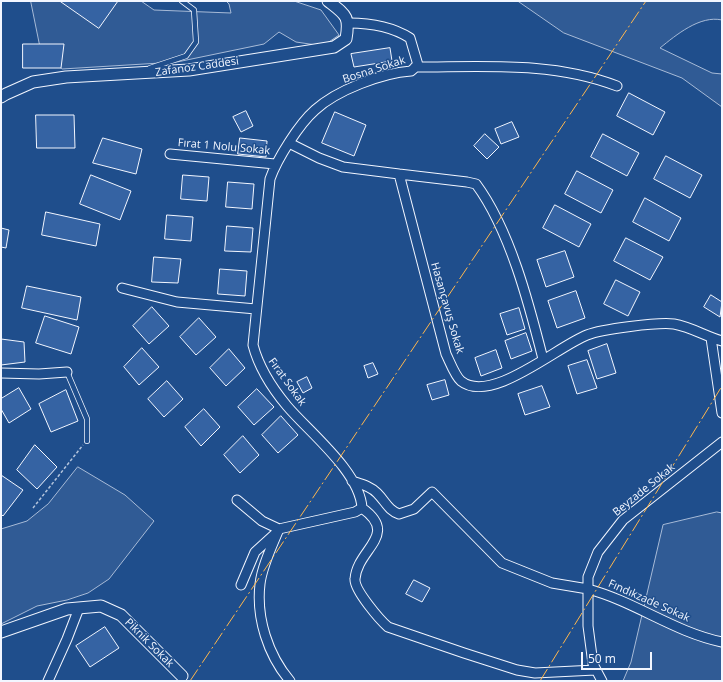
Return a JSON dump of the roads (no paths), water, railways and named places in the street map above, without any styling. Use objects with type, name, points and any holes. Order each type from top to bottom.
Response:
[{"type":"street","points":[[328,1],[343,13],[349,23]]},
{"type":"street","name":"Zafanoz Caddesi","points":[[1,98],[6,94],[33,82],[66,78],[189,70],[334,47],[346,39],[349,23]]},
{"type":"street","name":"Bosna Sokak","points":[[289,143],[314,110],[331,98],[361,84],[397,72],[411,71],[418,65],[410,38],[397,30],[368,23],[349,23]]},
{"type":"street","points":[[415,67],[538,69],[593,76],[617,86]]},
{"type":"street","points":[[289,143],[319,158],[343,167],[476,184],[498,217],[523,287],[543,359]]},
{"type":"street","name":"Fırat Sokak","points":[[289,143],[275,164],[270,179],[253,345],[261,370],[287,406],[318,438],[352,481],[361,498],[362,508]]},
{"type":"street","name":"Fırat 1 Nolu Sokak","points":[[170,154],[275,164]]},
{"type":"street","name":"Hasançavuş Sokak","points":[[399,174],[446,354],[461,381],[474,387],[487,387],[504,381],[587,335],[615,328],[672,324],[696,330],[711,338],[722,341]]},
{"type":"street","points":[[122,288],[177,302],[256,309]]},
{"type":"street","points":[[711,338],[722,413]]},
{"type":"street","points":[[1,373],[39,374],[67,372]]},
{"type":"street","name":"Beyzade Sokak","points":[[595,670],[588,626],[588,577],[598,552],[623,520],[722,442]]},
{"type":"street","name":"Fındıkzade Sokak","points":[[352,481],[368,486],[376,493],[390,511],[400,514],[414,509],[432,492],[502,564],[552,583],[588,589],[612,596],[650,613],[664,623],[706,639],[722,642]]},
{"type":"street","points":[[237,500],[262,520],[279,529]]},
{"type":"street","points":[[241,585],[255,552],[279,529],[355,512],[362,508],[373,515],[378,524],[378,532],[354,578],[355,586],[381,621],[388,627],[464,654],[517,670],[535,673],[595,670],[602,681]]},
{"type":"street","points":[[279,529],[260,583],[260,615],[267,641],[277,666],[290,681]]},
{"type":"street","name":"Piknik Sokak","points":[[1,632],[68,609],[101,606],[121,615],[182,676]]},
{"type":"street","points":[[48,681],[68,639],[79,608]]},
{"type":"lane","points":[[131,74],[186,56],[196,42],[194,10],[182,1]]},
{"type":"lane","points":[[67,372],[87,419],[87,441]]}]
